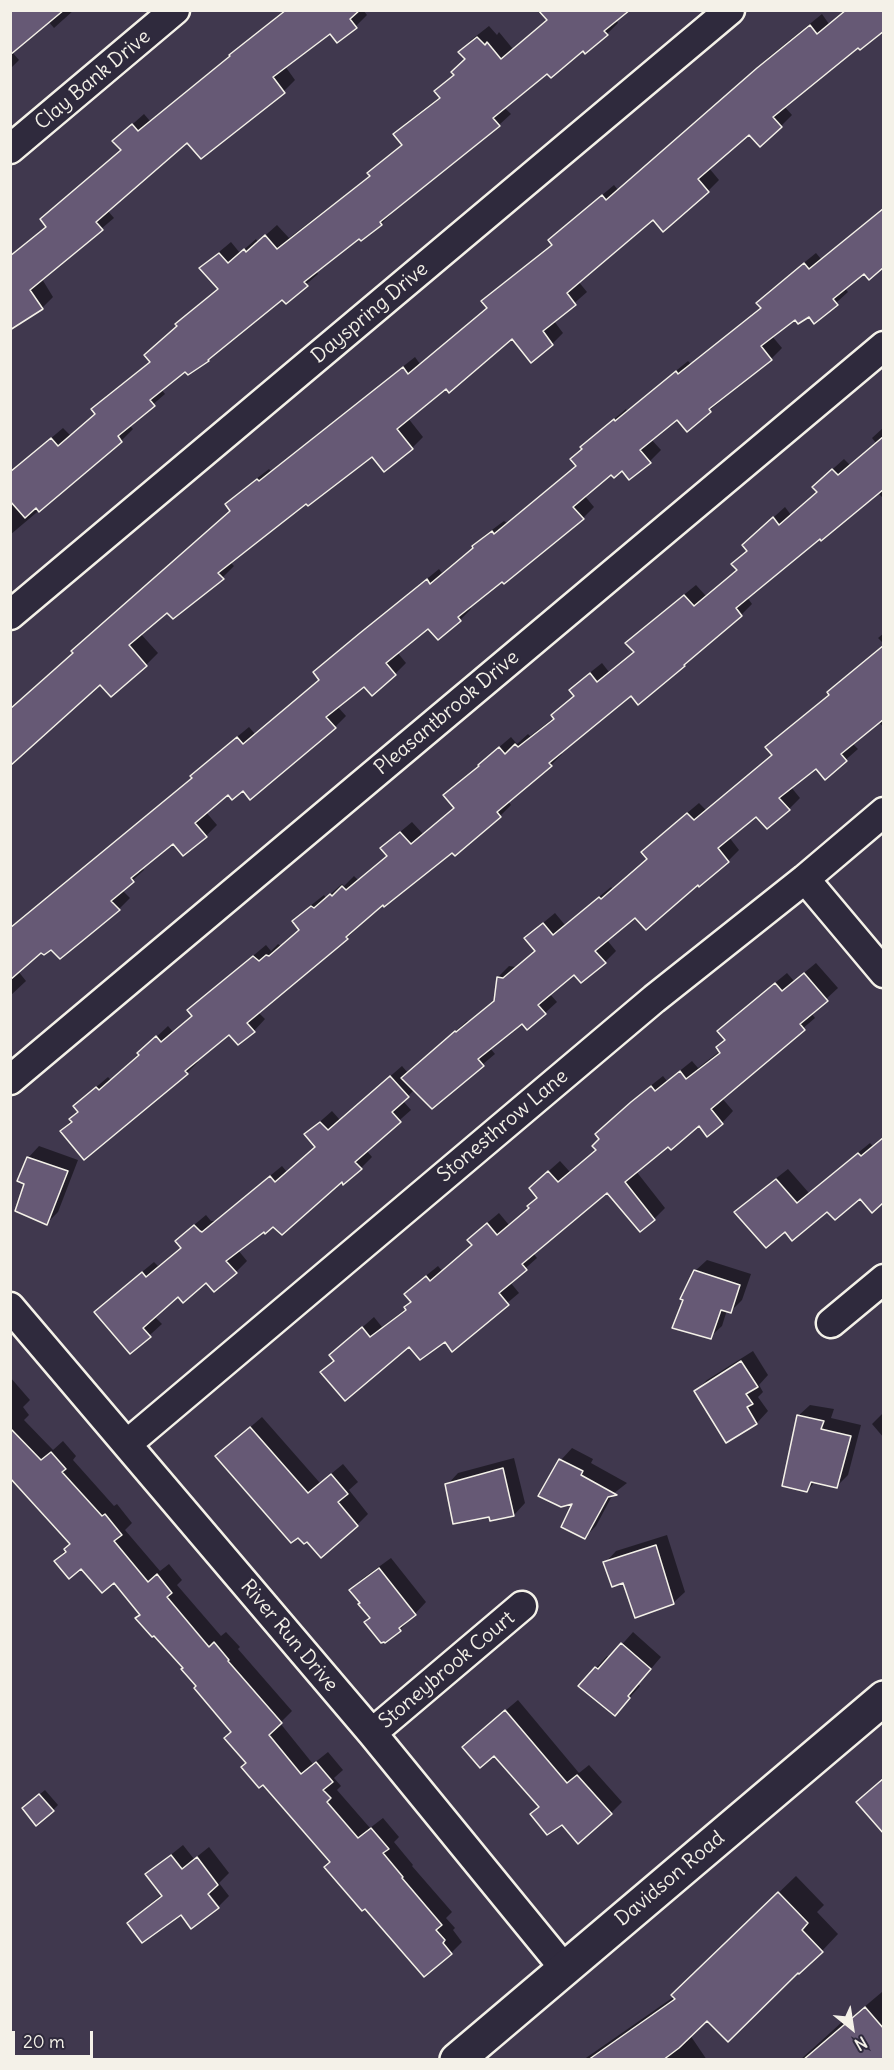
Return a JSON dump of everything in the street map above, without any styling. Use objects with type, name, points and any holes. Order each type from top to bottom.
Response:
[{"type":"main road","name":"Davidson Road","points":[[456,2060],[884,1698]]},
{"type":"street","name":"Clay Bank Drive","points":[[10,149],[175,10]]},
{"type":"street","name":"Dayspring Drive","points":[[10,615],[730,10]]},
{"type":"street","name":"Pleasantbrook Drive","points":[[10,1080],[884,345]]},
{"type":"street","name":"Stonesthrow Lane","points":[[126,1444],[654,999],[805,879],[884,812]]},
{"type":"street","points":[[805,879],[884,973]]},
{"type":"street","points":[[831,1323],[884,1279]]},
{"type":"street","name":"River Run Drive","points":[[10,1306],[372,1733],[564,1968]]},
{"type":"street","name":"Stoneybrook Court","points":[[372,1733],[522,1606]]},
{"type":"building","points":[[10,10],[64,10],[10,55]]},
{"type":"building","points":[[286,10],[360,10],[350,19],[357,28],[337,43],[330,34],[273,77],[285,93],[201,159],[187,143],[96,222],[103,230],[30,290],[43,309],[10,330],[10,256],[46,227],[40,219],[121,150],[112,141],[132,124],[138,131]]},
{"type":"building","points":[[538,10],[630,10],[604,31],[608,35],[585,54],[583,51],[551,78],[547,74],[493,118],[500,126],[380,222],[382,225],[361,241],[359,239],[304,282],[308,286],[286,304],[282,300],[209,361],[188,375],[185,372],[150,400],[155,406],[118,436],[122,442],[39,512],[36,508],[25,518],[10,501],[10,472],[51,438],[58,446],[95,414],[91,409],[150,362],[144,355],[177,326],[175,324],[218,289],[199,268],[219,253],[228,263],[244,249],[246,252],[265,235],[277,249],[370,176],[367,173],[402,145],[393,134],[440,98],[434,91],[454,75],[451,72],[465,59],[458,52],[477,37],[485,45],[487,42],[501,59],[547,20]]},
{"type":"building","points":[[846,10],[884,10],[884,31],[860,50],[858,48],[773,117],[782,127],[760,147],[749,135],[698,179],[709,192],[663,232],[653,220],[567,293],[576,305],[543,331],[553,345],[531,363],[512,339],[449,393],[446,389],[397,429],[413,449],[384,472],[372,457],[308,506],[306,504],[218,573],[224,579],[173,619],[167,613],[129,645],[147,666],[111,697],[100,685],[10,766],[10,709],[73,653],[71,651],[230,511],[225,504],[257,479],[259,481],[403,367],[408,374],[487,308],[481,301],[552,245],[548,240],[602,195],[606,200],[757,68],[810,25],[817,34]]},
{"type":"building","points":[[884,208],[884,267],[869,280],[864,274],[833,299],[838,305],[814,324],[809,317],[798,324],[795,320],[761,346],[772,360],[709,409],[711,412],[687,432],[677,420],[640,450],[651,463],[629,480],[622,471],[614,478],[611,475],[573,507],[584,519],[504,584],[502,582],[458,617],[461,621],[438,640],[428,629],[386,663],[396,675],[372,696],[364,687],[326,717],[336,728],[250,800],[243,791],[232,800],[228,795],[195,823],[207,837],[183,856],[173,844],[131,878],[134,882],[111,901],[120,910],[60,959],[51,950],[44,955],[41,953],[10,980],[10,928],[192,778],[190,776],[237,737],[243,744],[319,680],[313,672],[360,633],[427,579],[430,584],[473,548],[472,546],[492,531],[494,534],[576,466],[570,459],[582,449],[580,447],[676,371],[678,374],[761,308],[756,303],[804,263],[809,269]]},
{"type":"building","points":[[884,436],[884,489],[736,608],[742,616],[685,666],[638,705],[631,696],[549,763],[552,766],[497,812],[501,817],[455,856],[452,853],[384,907],[383,905],[346,937],[348,939],[247,1023],[255,1032],[238,1045],[229,1035],[185,1071],[188,1074],[84,1160],[60,1131],[72,1122],[69,1119],[78,1112],[73,1106],[96,1087],[99,1090],[139,1055],[137,1053],[156,1036],[161,1042],[192,1016],[187,1010],[253,956],[259,961],[266,955],[269,956],[299,930],[292,921],[311,906],[314,908],[330,894],[332,896],[342,886],[346,890],[387,856],[380,848],[400,832],[411,844],[454,808],[443,795],[499,747],[505,754],[515,744],[518,747],[554,719],[551,715],[574,696],[569,690],[590,673],[597,682],[634,652],[625,643],[684,595],[694,606],[737,570],[731,564],[747,551],[742,545],[773,517],[779,525],[817,492],[812,487],[832,469],[838,475]]},
{"type":"building","points":[[884,645],[884,719],[841,754],[847,761],[825,780],[816,769],[779,798],[790,810],[767,829],[756,817],[718,848],[729,862],[699,887],[698,885],[646,930],[635,918],[595,951],[606,963],[581,983],[574,975],[538,1005],[546,1014],[527,1030],[522,1024],[478,1059],[484,1066],[432,1109],[401,1078],[494,1001],[497,977],[503,978],[535,951],[524,938],[543,923],[553,935],[599,897],[601,899],[647,859],[641,852],[687,813],[694,820],[772,755],[765,747],[829,695],[827,692]]},
{"type":"building","points":[[804,973],[828,1001],[800,1024],[805,1030],[711,1109],[723,1124],[707,1137],[699,1126],[671,1150],[668,1147],[625,1182],[655,1220],[640,1232],[607,1193],[522,1264],[527,1270],[499,1293],[509,1305],[452,1352],[445,1342],[420,1360],[409,1347],[345,1401],[320,1372],[334,1361],[329,1355],[362,1327],[370,1337],[406,1310],[404,1307],[411,1302],[404,1294],[426,1276],[430,1281],[472,1245],[467,1240],[487,1223],[497,1235],[529,1208],[527,1206],[537,1198],[529,1188],[548,1171],[558,1182],[596,1150],[592,1146],[599,1139],[595,1134],[631,1102],[651,1086],[655,1091],[680,1071],[686,1079],[720,1053],[716,1047],[725,1040],[717,1031],[775,983],[782,991]]},
{"type":"building","points":[[390,1076],[409,1097],[392,1112],[401,1122],[355,1162],[362,1169],[343,1185],[342,1182],[282,1235],[273,1227],[226,1261],[237,1273],[214,1292],[206,1283],[183,1303],[178,1297],[143,1328],[151,1337],[130,1354],[94,1312],[142,1272],[146,1277],[181,1248],[175,1241],[194,1225],[202,1232],[270,1176],[275,1182],[315,1147],[304,1134],[320,1122],[328,1130]]},
{"type":"building","points":[[884,1137],[884,1202],[872,1213],[860,1199],[835,1220],[827,1212],[792,1241],[785,1232],[766,1248],[734,1212],[776,1179],[797,1203],[858,1153],[861,1156]]},
{"type":"building","points":[[27,1157],[68,1171],[47,1225],[15,1211],[24,1184],[17,1181]]},
{"type":"building","points":[[694,1270],[740,1285],[731,1313],[721,1310],[711,1339],[672,1328],[683,1300],[680,1299]]},
{"type":"building","points":[[741,1361],[758,1387],[746,1394],[753,1404],[747,1407],[757,1424],[726,1443],[694,1391]]},
{"type":"building","points":[[797,1415],[824,1421],[821,1429],[851,1436],[837,1488],[811,1482],[807,1492],[782,1486]]},
{"type":"building","points":[[250,1427],[308,1493],[331,1474],[348,1494],[338,1502],[358,1526],[321,1558],[307,1542],[304,1544],[298,1538],[291,1543],[215,1456]]},
{"type":"building","points":[[10,1428],[41,1460],[51,1452],[66,1469],[62,1472],[102,1516],[105,1514],[122,1535],[114,1541],[148,1582],[157,1574],[172,1593],[167,1597],[209,1647],[214,1642],[282,1723],[269,1735],[301,1774],[316,1762],[333,1782],[323,1790],[331,1798],[327,1802],[358,1838],[371,1828],[389,1849],[383,1853],[442,1925],[436,1930],[445,1940],[443,1943],[452,1954],[424,1977],[365,1909],[362,1911],[324,1867],[330,1862],[263,1785],[259,1788],[241,1767],[246,1763],[224,1738],[231,1732],[194,1688],[196,1686],[181,1669],[183,1668],[135,1618],[140,1615],[114,1583],[102,1593],[81,1569],[69,1579],[54,1561],[66,1552],[64,1549],[70,1544],[10,1478]]},
{"type":"building","points":[[559,1459],[583,1471],[581,1475],[617,1495],[608,1497],[585,1539],[561,1527],[572,1504],[561,1507],[538,1496]]},
{"type":"building","points":[[503,1468],[514,1516],[490,1521],[489,1517],[453,1524],[445,1484]]},
{"type":"building","points":[[656,1545],[674,1604],[635,1618],[623,1583],[612,1587],[603,1562]]},
{"type":"building","points":[[379,1568],[416,1615],[399,1628],[401,1631],[385,1643],[381,1643],[364,1622],[370,1618],[349,1590]]},
{"type":"building","points":[[621,1643],[651,1669],[628,1696],[630,1698],[615,1716],[578,1686],[595,1667],[598,1669]]},
{"type":"building","points":[[505,1710],[567,1783],[577,1775],[612,1814],[578,1844],[562,1825],[547,1835],[530,1814],[539,1807],[494,1756],[480,1768],[462,1747]]},
{"type":"building","points":[[884,1778],[884,1834],[856,1802]]},
{"type":"building","points":[[39,1794],[54,1811],[36,1826],[22,1808]]},
{"type":"building","points":[[171,1855],[182,1869],[197,1857],[218,1885],[208,1894],[219,1908],[191,1929],[181,1915],[142,1943],[127,1923],[162,1896],[145,1874]]},
{"type":"building","points":[[778,1892],[808,1923],[802,1930],[823,1952],[798,1973],[728,2042],[707,2021],[663,2060],[588,2060],[675,1999],[671,1995]]},
{"type":"building","points":[[865,2007],[884,2029],[884,2060],[803,2060]]}]
